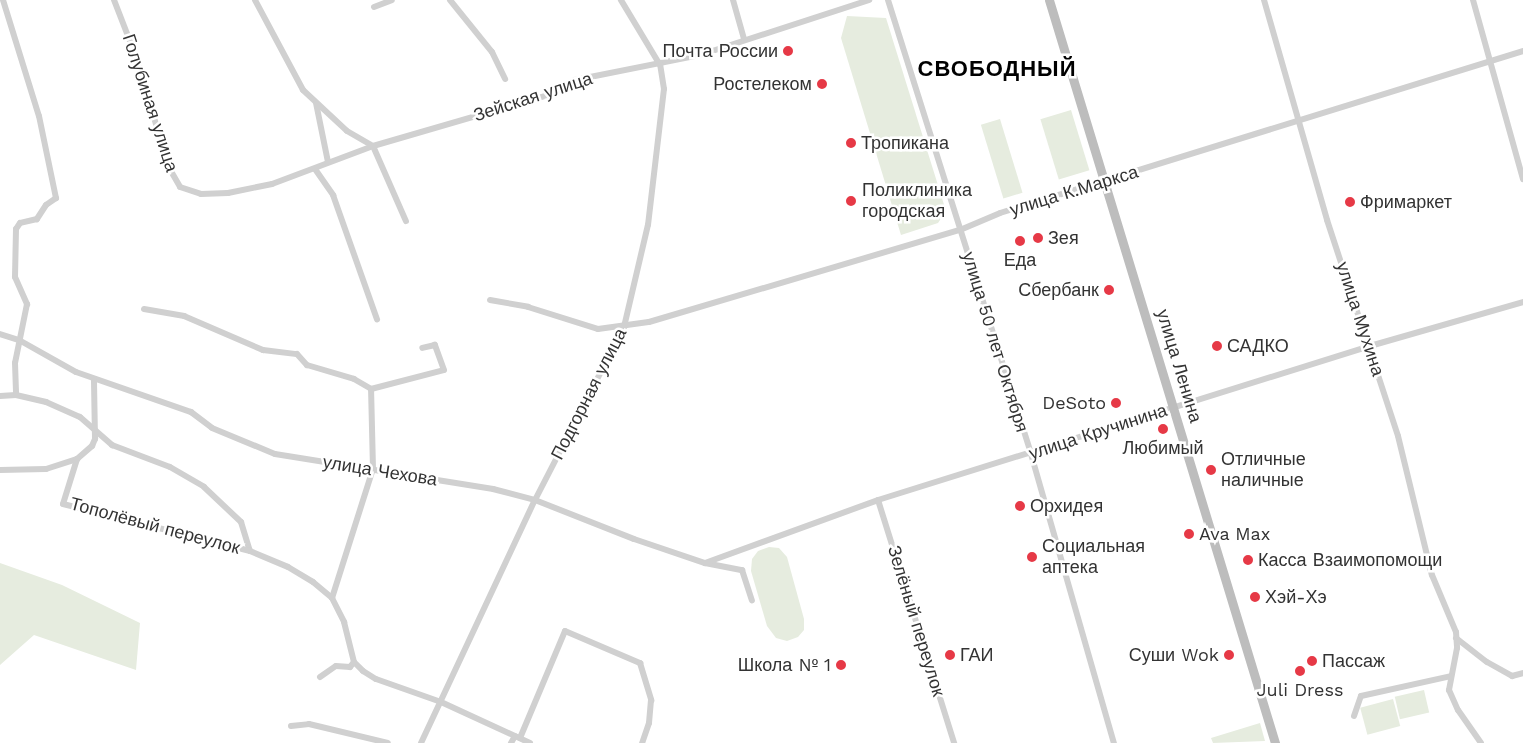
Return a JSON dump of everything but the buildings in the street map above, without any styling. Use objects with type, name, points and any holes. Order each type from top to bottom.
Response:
[{"type":"main road","name":"улица Ленина","points":[[1049,0],[1104,183],[1175,407],[1276,743]]},
{"type":"street","points":[[3,0],[39,116],[56,198],[46,205],[37,219],[20,223],[16,229],[15,277],[27,304],[19,340],[16,396]]},
{"type":"street","name":"Голубиная улица","points":[[114,0],[138,62],[168,166],[180,187],[201,194],[228,193],[272,184],[315,169]]},
{"type":"street","points":[[255,0],[297,82],[316,103],[347,131],[373,146],[406,221]]},
{"type":"street","points":[[374,7],[392,0]]},
{"type":"street","points":[[450,0],[492,52],[505,79]]},
{"type":"street","name":"Подгорная улица","points":[[421,743],[536,500],[624,327],[639,268],[655,179],[664,89],[660,65],[621,0]]},
{"type":"street","points":[[733,0],[744,39]]},
{"type":"street","name":"Зейская улица","points":[[315,169],[328,162],[373,146],[549,95],[575,80],[660,65],[869,0]]},
{"type":"street","name":"улица 50 лет Октября","points":[[888,0],[1031,454],[1114,743]]},
{"type":"street","name":"улица Мухина","points":[[1264,0],[1327,220],[1370,346],[1398,436],[1432,575],[1456,638],[1449,690],[1458,710],[1482,743]]},
{"type":"street","points":[[1473,0],[1523,179]]},
{"type":"street","name":"улица К.Маркса","points":[[490,300],[528,307],[598,329],[624,327],[649,322],[960,230],[1000,212],[1104,183],[1523,51]]},
{"type":"street","points":[[316,103],[328,162]]},
{"type":"street","points":[[315,169],[334,195],[376,319]]},
{"type":"street","name":"улица Кручинина","points":[[704,563],[878,500],[1031,454],[1370,346],[1523,302]]},
{"type":"street","points":[[144,309],[184,316],[264,350],[297,354],[307,365],[354,379],[371,390],[444,370],[436,345],[422,348]]},
{"type":"street","name":"улица Чехова","points":[[0,334],[19,340],[76,372],[191,412],[212,428],[275,454],[493,489],[536,500],[634,539],[704,563],[742,570],[752,600]]},
{"type":"street","points":[[0,470],[46,469],[77,459],[92,446],[95,431],[94,379]]},
{"type":"street","points":[[332,598],[373,469],[371,390]]},
{"type":"street","points":[[0,396],[16,396],[46,402],[80,417],[112,445],[170,467],[204,487],[241,522],[250,551],[314,582],[332,598],[344,622],[354,662],[376,679],[441,702],[530,743]]},
{"type":"street","name":"Тополёвый переулок","points":[[77,459],[63,504],[250,551]]},
{"type":"street","name":"Зелёный переулок","points":[[878,500],[954,743]]},
{"type":"street","points":[[511,743],[517,737],[565,631],[640,663],[651,700],[650,723],[642,743]]},
{"type":"street","points":[[1456,638],[1487,662],[1512,676],[1523,672]]},
{"type":"street","points":[[320,677],[336,666],[350,666],[354,662]]},
{"type":"street","points":[[1354,716],[1361,696],[1451,676]]},
{"type":"street","points":[[292,726],[308,724],[388,743]]},
{"type":"shaded area","points":[[847,16],[886,18],[946,211],[938,223],[901,235],[841,38]]},
{"type":"shaded area","points":[[1071,110],[1089,170],[1059,180],[1040,119]]},
{"type":"shaded area","points":[[1000,119],[1023,193],[1003,198],[981,125]]},
{"type":"shaded area","points":[[769,547],[779,548],[787,557],[804,619],[804,630],[798,637],[787,641],[776,638],[767,626],[751,571],[752,559],[758,551]]},
{"type":"shaded area","points":[[0,563],[62,585],[140,623],[136,670],[34,635],[0,665]]},
{"type":"shaded area","points":[[1424,690],[1429,712],[1400,719],[1395,697]]},
{"type":"shaded area","points":[[1393,699],[1400,726],[1367,735],[1360,708]]},
{"type":"shaded area","points":[[1260,723],[1265,741],[1213,743],[1211,738]]},
{"type":"place","name":"Почта России","points":[[788,51]]},
{"type":"place","name":"Ростелеком","points":[[822,84]]},
{"type":"place","name":"Тропикана","points":[[851,143]]},
{"type":"place","name":"Поликлиника городская","points":[[851,201]]},
{"type":"place","name":"Фримаркет","points":[[1350,202]]},
{"type":"place","name":"Зея","points":[[1038,238]]},
{"type":"place","name":"Еда","points":[[1020,241]]},
{"type":"place","name":"Сбербанк","points":[[1109,290]]},
{"type":"place","name":"САДКО","points":[[1217,346]]},
{"type":"place","name":"DeSoto","points":[[1116,403]]},
{"type":"place","name":"Любимый","points":[[1163,429]]},
{"type":"place","name":"Отличные наличные","points":[[1211,470]]},
{"type":"place","name":"Орхидея","points":[[1020,506]]},
{"type":"place","name":"Ava Max","points":[[1189,534]]},
{"type":"place","name":"Социальная аптека","points":[[1032,557]]},
{"type":"place","name":"Касса Взаимопомощи","points":[[1248,560]]},
{"type":"place","name":"Хэй-Хэ","points":[[1255,597]]},
{"type":"place","name":"ГАИ","points":[[950,655]]},
{"type":"place","name":"Суши Wok","points":[[1229,655]]},
{"type":"place","name":"Пассаж","points":[[1312,661]]},
{"type":"place","name":"Школа № 1","points":[[841,665]]},
{"type":"place","name":"Juli Dress","points":[[1300,671]]},
{"type":"district","name":"СВОБОДНЫЙ","points":[[997,69]]}]
